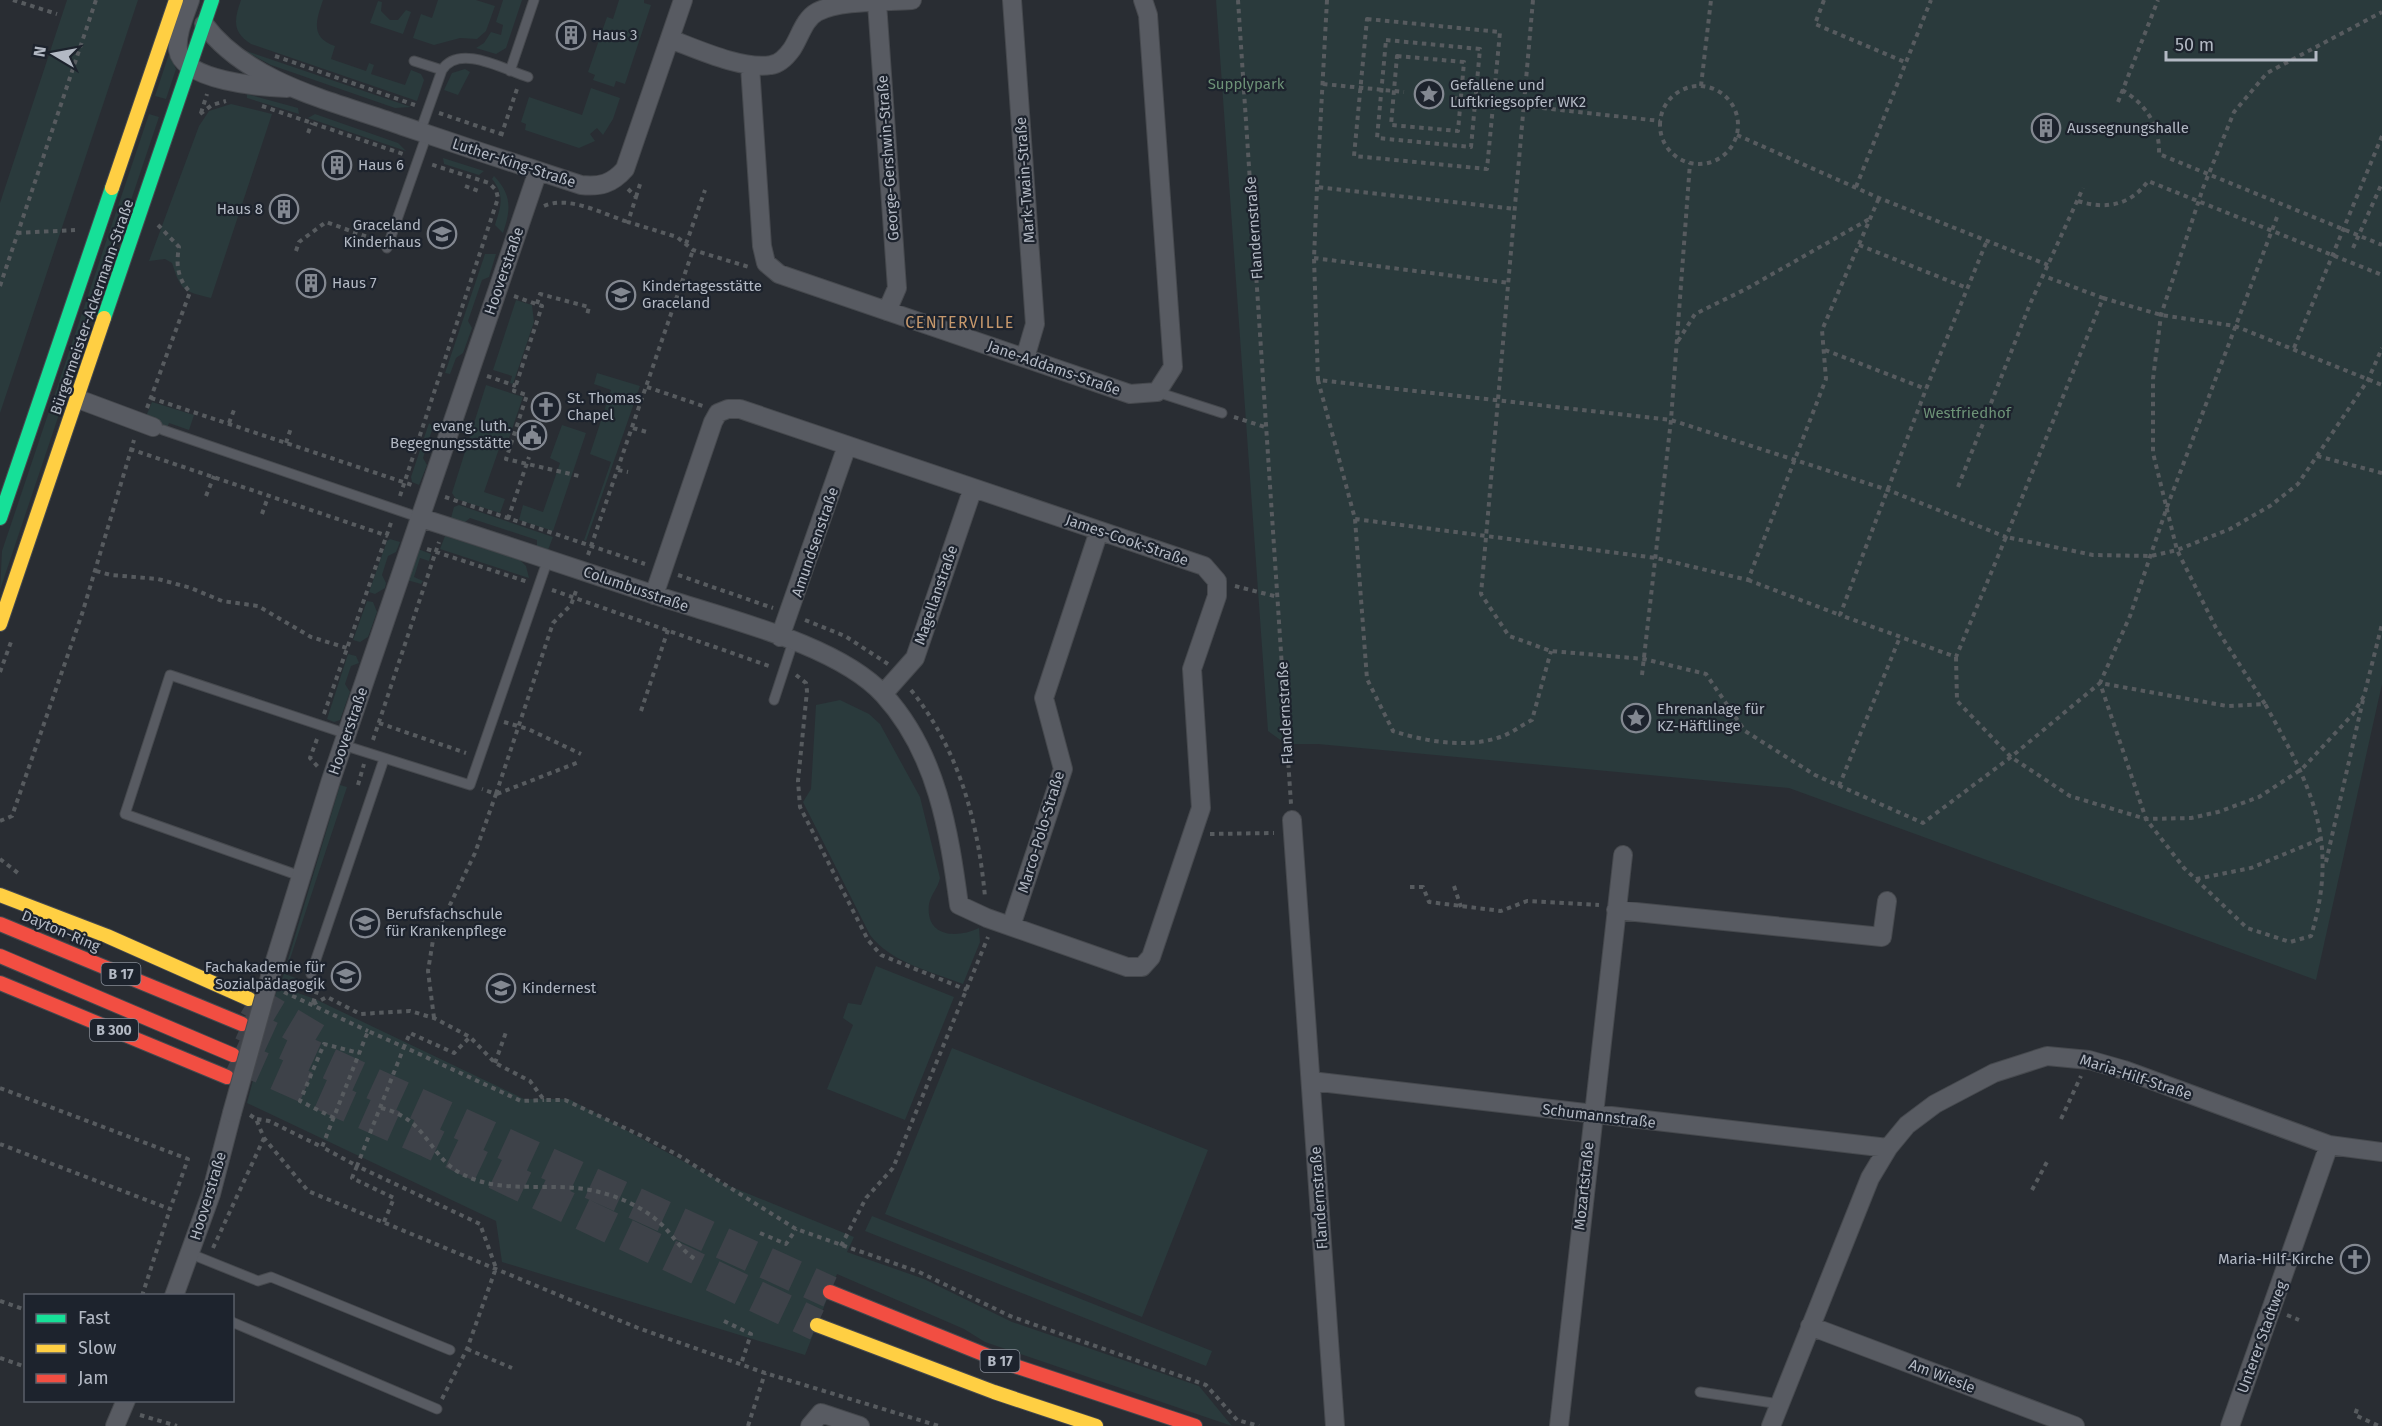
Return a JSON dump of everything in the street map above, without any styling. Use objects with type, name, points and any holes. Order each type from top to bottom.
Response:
[{"type":"main road","name":"Bürgermeister-Ackermann-Straße","points":[[0,518],[176,0]]},
{"type":"main road","name":"Bürgermeister-Ackermann-Straße","points":[[0,624],[212,0]]},
{"type":"main road","points":[[0,888],[5,897],[107,936],[249,999]]},
{"type":"main road","name":"Dayton-Ring","points":[[0,924],[242,1024]]},
{"type":"main road","name":"B 17","points":[[0,956],[233,1055]]},
{"type":"main road","name":"B 300","points":[[0,983],[227,1077]]},
{"type":"main road","name":"B 17","points":[[830,1292],[1003,1362],[1194,1426]]},
{"type":"main road","name":"B 17","points":[[817,1325],[994,1392],[1096,1426]]},
{"type":"street","points":[[189,67],[178,52],[179,36],[190,0]]},
{"type":"street","points":[[617,178],[625,169],[683,0]]},
{"type":"street","points":[[670,39],[750,66],[772,65],[783,59],[815,12],[835,5],[912,0]]},
{"type":"street","name":"Mark-Twain-Straße","points":[[1012,0],[1035,324],[1025,358]]},
{"type":"street","points":[[1143,0],[1148,15],[1173,367],[1157,392]]},
{"type":"street","name":"George-Gershwin-Straße","points":[[877,3],[897,288],[887,311]]},
{"type":"street","name":"Luther-King-Straße","points":[[204,24],[230,53],[298,89],[581,185],[594,187],[607,184],[617,178]]},
{"type":"street","points":[[750,66],[762,246],[766,263]]},
{"type":"street","name":"Luther-King-Straße","points":[[189,67],[246,86],[298,89]]},
{"type":"street","name":"Hooverstraße","points":[[175,1294],[199,1258],[211,1194],[239,1113],[300,876],[538,171]]},
{"type":"street","name":"Jane-Addams-Straße","points":[[766,263],[779,274],[1130,394],[1157,392]]},
{"type":"street","name":"Columbusstraße","points":[[78,399],[152,427]]},
{"type":"street","name":"James-Cook-Straße","points":[[718,413],[728,409],[740,409],[1204,566],[1217,581]]},
{"type":"street","points":[[654,595],[718,413]]},
{"type":"street","name":"Amundsenstraße","points":[[786,639],[789,614],[847,446]]},
{"type":"street","name":"Magellanstraße","points":[[883,694],[915,658],[974,488]]},
{"type":"street","name":"Columbusstraße","points":[[421,518],[786,639],[839,661],[883,694],[907,725],[927,762],[948,827],[959,905],[987,918]]},
{"type":"street","name":"Marco-Polo-Straße","points":[[1011,926],[1063,769],[1044,698],[1099,531]]},
{"type":"street","points":[[987,918],[1127,967],[1142,966],[1151,957],[1201,808],[1192,669],[1217,596],[1217,581]]},
{"type":"street","name":"Flandernstraße","points":[[1293,826],[1335,1426]]},
{"type":"street","name":"Mozartstraße","points":[[1559,1426],[1592,1115],[1623,855]]},
{"type":"street","points":[[1616,908],[1882,937],[1887,901]]},
{"type":"street","name":"Maria-Hilf-Straße","points":[[1771,1426],[1870,1178],[1888,1148],[1907,1125],[1935,1104],[1994,1073],[2047,1056],[2089,1060],[2329,1146],[2382,1152]]},
{"type":"street","name":"Schumannstraße","points":[[1311,1080],[1592,1115],[1888,1148]]},
{"type":"street","name":"Unterer Stadtweg","points":[[2230,1426],[2329,1146]]},
{"type":"street","name":"Am Wiesle","points":[[1810,1326],[2075,1426]]},
{"type":"street","points":[[115,1426],[131,1407]]},
{"type":"street","points":[[810,1426],[820,1413],[860,1426]]},
{"type":"lane","points":[[510,71],[534,0]]},
{"type":"lane","points":[[387,246],[418,160],[428,109],[446,63],[463,58],[477,60],[525,76]]},
{"type":"lane","points":[[414,61],[442,70]]},
{"type":"lane","points":[[1157,392],[1222,413]]},
{"type":"lane","name":"Columbusstraße","points":[[152,427],[421,518]]},
{"type":"lane","points":[[300,876],[125,814],[170,675],[321,726],[368,754],[470,785],[548,559]]},
{"type":"lane","points":[[774,700],[783,670],[786,639]]},
{"type":"lane","points":[[311,974],[384,759]]},
{"type":"lane","points":[[199,1258],[258,1281],[271,1277],[450,1350]]},
{"type":"lane","points":[[234,1323],[437,1409]]},
{"type":"lane","points":[[1700,1392],[1780,1404]]},
{"type":"path","points":[[13,0],[57,14]]},
{"type":"path","points":[[0,286],[96,0]]},
{"type":"path","name":"Flandernstraße","points":[[1238,0],[1293,826]]},
{"type":"path","points":[[1327,0],[1314,258],[1318,380],[1355,519],[1367,679],[1393,731],[1415,738],[1460,744],[1502,736],[1532,720],[1551,651]]},
{"type":"path","points":[[1533,0],[1500,400],[1481,594],[1509,636],[1551,651],[1644,659],[1706,674],[1745,731],[1815,775],[1923,823],[2011,758],[2100,683],[2130,616],[2166,507],[2277,217]]},
{"type":"path","points":[[1701,86],[1711,0]]},
{"type":"path","points":[[1824,0],[1815,24],[1905,62]]},
{"type":"path","points":[[1856,187],[1931,0]]},
{"type":"path","points":[[2118,102],[2158,0]]},
{"type":"path","points":[[2324,869],[2323,838],[2302,769],[2265,704],[2216,628],[2177,550],[2153,453],[2153,379],[2161,315],[2198,201],[2234,112],[2267,73],[2382,12]]},
{"type":"path","points":[[1367,19],[1500,32],[1493,102],[1487,169],[1354,156],[1367,19]]},
{"type":"path","points":[[1386,40],[1480,49],[1475,100],[1471,147],[1377,138],[1386,40]]},
{"type":"path","points":[[269,54],[501,134]]},
{"type":"path","points":[[1397,56],[1464,62],[1461,98],[1458,131],[1391,125],[1397,56]]},
{"type":"path","points":[[485,182],[501,134],[525,76]]},
{"type":"path","points":[[1323,84],[1404,92]]},
{"type":"path","points":[[1701,86],[1723,93],[1731,102],[1737,112],[1737,135],[1724,155],[1714,161],[1690,163],[1671,152],[1665,143],[1660,121],[1663,110],[1678,92],[1701,86]]},
{"type":"path","points":[[2122,90],[2136,99],[2152,119],[2160,142],[2159,154],[2382,245]]},
{"type":"path","points":[[1453,98],[1660,121]]},
{"type":"path","points":[[200,114],[212,105],[232,100]]},
{"type":"path","points":[[256,105],[485,182],[496,190],[496,210],[310,758]]},
{"type":"path","points":[[308,133],[312,123]]},
{"type":"path","points":[[1737,135],[1986,243],[2048,266]]},
{"type":"path","points":[[2294,348],[2341,228],[2382,136]]},
{"type":"path","points":[[1642,675],[1671,420],[1690,163]]},
{"type":"path","points":[[617,178],[636,197],[628,222]]},
{"type":"path","points":[[2078,201],[2101,206],[2123,203],[2142,189],[2148,181],[2382,275]]},
{"type":"path","points":[[2353,248],[2382,183]]},
{"type":"path","points":[[465,186],[481,192]]},
{"type":"path","points":[[1317,187],[1515,209]]},
{"type":"path","points":[[1958,487],[2043,276],[2083,188]]},
{"type":"path","points":[[686,244],[705,190]]},
{"type":"path","points":[[1748,580],[1826,379],[1822,330],[1880,198]]},
{"type":"path","points":[[539,209],[553,203],[568,203],[677,237],[693,249],[754,268],[766,263]]},
{"type":"path","points":[[1677,343],[1695,314],[1746,289],[1871,218]]},
{"type":"path","points":[[296,251],[299,242],[326,222],[387,246]]},
{"type":"path","points":[[158,225],[179,246],[178,270],[183,284],[190,292],[151,398],[430,492]]},
{"type":"path","points":[[17,233],[76,230]]},
{"type":"path","points":[[1840,615],[1926,389],[1986,243]]},
{"type":"path","points":[[1859,245],[1967,288]]},
{"type":"path","points":[[434,1018],[428,971],[433,940],[475,853],[553,623],[570,605],[573,598],[693,249]]},
{"type":"path","points":[[1314,258],[1509,283]]},
{"type":"path","points":[[2043,276],[2103,298],[2161,315],[2235,326],[2382,385]]},
{"type":"path","points":[[510,306],[516,288]]},
{"type":"path","points":[[537,304],[540,294],[589,307],[587,315]]},
{"type":"path","points":[[513,296],[542,306],[514,390],[527,395],[506,459],[579,476]]},
{"type":"path","points":[[2103,298],[1956,657],[1957,701],[2011,758],[2070,796],[2146,819],[2191,818],[2218,812],[2259,797],[2302,769],[2353,714],[2364,696]]},
{"type":"path","points":[[1318,380],[1671,420],[1888,490],[2006,537],[2093,555],[2151,556],[2177,550],[2230,529],[2270,506],[2298,484],[2368,380],[2382,348]]},
{"type":"path","points":[[1825,350],[1926,389]]},
{"type":"path","points":[[482,387],[490,366]]},
{"type":"path","points":[[486,376],[516,386]]},
{"type":"path","points":[[647,387],[718,413]]},
{"type":"path","points":[[230,423],[234,410]]},
{"type":"path","points":[[1222,413],[1268,428]]},
{"type":"path","points":[[0,821],[12,816],[96,571],[130,449],[152,427]]},
{"type":"path","points":[[286,443],[291,428]]},
{"type":"path","points":[[633,428],[647,432]]},
{"type":"path","points":[[130,449],[269,494],[801,676],[806,683],[798,781],[800,807],[868,940],[881,955],[967,990]]},
{"type":"path","points":[[2317,456],[2382,473]]},
{"type":"path","points":[[508,519],[529,457]]},
{"type":"path","points":[[618,470],[628,472]]},
{"type":"path","points":[[206,496],[214,476]]},
{"type":"path","points":[[449,486],[445,497],[664,570],[845,636],[886,663],[900,676],[943,736],[968,796],[981,849],[988,940],[893,1168],[866,1198],[842,1246]]},
{"type":"path","points":[[262,514],[269,494]]},
{"type":"path","points":[[357,786],[453,500]]},
{"type":"path","points":[[1355,519],[1656,558],[1748,580],[1956,657]]},
{"type":"path","points":[[96,571],[111,575],[159,579],[191,588],[222,601],[258,606],[311,637],[347,648]]},
{"type":"path","points":[[1217,581],[1278,597]]},
{"type":"path","points":[[2100,683],[2146,819],[2195,879],[2247,928],[2290,942],[2311,936],[2318,915],[2324,869],[2382,624]]},
{"type":"path","points":[[641,711],[668,630]]},
{"type":"path","points":[[1839,786],[1900,637]]},
{"type":"path","points":[[658,660],[664,662]]},
{"type":"path","points":[[2100,683],[2227,706],[2265,704]]},
{"type":"path","points":[[379,723],[479,758]]},
{"type":"path","points":[[518,727],[581,754]]},
{"type":"path","points":[[470,785],[496,794],[579,762]]},
{"type":"path","points":[[516,793],[518,785]]},
{"type":"path","points":[[1191,834],[1293,826]]},
{"type":"path","points":[[2195,879],[2251,868],[2323,838]]},
{"type":"path","points":[[1410,886],[1423,887],[1429,902],[1461,907],[1501,911],[1527,901],[1616,908]]},
{"type":"path","points":[[1454,886],[1461,907]]},
{"type":"path","points":[[273,983],[368,1031],[521,1101],[566,1100],[676,1154],[796,1229],[919,1272],[1010,1316],[1206,1385],[1237,1420],[1259,1426]]},
{"type":"path","points":[[313,1004],[318,990]]},
{"type":"path","points":[[313,1004],[327,997],[360,1014],[410,1011],[434,1018],[470,1037],[495,1063],[530,1081],[544,1100]]},
{"type":"path","points":[[322,1147],[368,1031]]},
{"type":"path","points":[[495,1063],[506,1032]]},
{"type":"path","points":[[384,1222],[394,1198],[352,1178],[410,1033],[454,1053],[470,1037]]},
{"type":"path","points":[[334,1118],[300,1101],[324,1044],[359,1053]]},
{"type":"path","points":[[2061,1119],[2089,1060]]},
{"type":"path","points":[[0,1088],[188,1159],[143,1294]]},
{"type":"path","points":[[381,1108],[397,1111],[413,1121],[443,1158],[460,1174],[479,1183],[504,1187],[572,1186],[601,1192],[638,1207],[659,1222],[684,1253],[698,1261]]},
{"type":"path","points":[[239,1113],[269,1121],[357,1166],[480,1224],[496,1268]]},
{"type":"path","points":[[256,1119],[264,1138],[280,1154],[298,1182],[308,1191],[638,1328],[765,1373],[939,1426]]},
{"type":"path","points":[[199,1258],[264,1138]]},
{"type":"path","points":[[0,1144],[170,1209]]},
{"type":"path","points":[[2032,1190],[2048,1160]]},
{"type":"path","points":[[760,1233],[786,1244],[796,1229]]},
{"type":"path","points":[[0,1301],[24,1309]]},
{"type":"path","points":[[2291,1317],[2300,1320]]},
{"type":"path","points":[[724,1321],[751,1334],[741,1364]]},
{"type":"path","points":[[467,1349],[512,1368]]},
{"type":"path","points":[[0,1358],[24,1366]]},
{"type":"path","points":[[748,1426],[765,1373]]},
{"type":"path","points":[[131,1407],[177,1426]]},
{"type":"path","points":[[2357,1409],[2355,1415],[2379,1426]]},
{"type":"green space","points":[[67,0],[138,0],[0,413],[0,203]]},
{"type":"green space","points":[[241,0],[323,0],[317,28],[322,38],[335,46],[331,59],[366,71],[369,63],[374,65],[371,74],[405,85],[411,70],[421,74],[424,80],[417,101],[251,44],[240,35],[236,25]]},
{"type":"green space","points":[[438,0],[476,0],[495,6],[486,31],[477,39],[460,38],[434,45],[413,38],[421,14],[432,18]]},
{"type":"green space","points":[[503,0],[522,0],[506,48],[496,54],[476,48],[484,43],[491,32],[501,35],[503,25],[496,22]]},
{"type":"green space","points":[[619,0],[644,0],[644,3],[651,5],[625,84],[616,81],[614,87],[593,80],[595,75],[588,72],[607,17],[613,19]]},
{"type":"green space","name":"Westfriedhof","points":[[1216,0],[2382,0],[2382,684],[2316,980],[1789,788],[1318,744],[1286,744],[1268,731]]},
{"type":"green space","points":[[378,1],[382,2],[381,11],[390,20],[398,20],[406,10],[411,12],[403,34],[370,23]]},
{"type":"green space","points":[[243,50],[411,107],[395,108],[271,65]]},
{"type":"green space","points":[[169,54],[176,69],[166,99],[155,96]]},
{"type":"green space","points":[[465,69],[470,72],[458,95],[444,90],[452,73]]},
{"type":"green space","points":[[591,88],[620,98],[613,119],[603,135],[597,128],[590,134],[595,141],[579,148],[525,130],[526,124],[521,122],[529,97],[582,115]]},
{"type":"green space","points":[[247,94],[298,108],[299,114],[247,98]]},
{"type":"green space","points":[[231,104],[272,114],[211,298],[184,288],[172,263],[165,259],[149,261],[199,126],[209,111]]},
{"type":"green space","points":[[149,114],[159,117],[0,590],[2,551]]},
{"type":"green space","points":[[315,114],[398,143],[406,151],[308,118]]},
{"type":"green space","points":[[443,158],[484,171],[479,175],[444,164]]},
{"type":"green space","points":[[494,176],[507,196],[508,217],[503,233],[495,225],[501,201],[499,190],[492,179]]},
{"type":"green space","points":[[485,254],[496,254],[489,277],[482,280],[468,321],[472,328],[463,353],[456,358],[450,374],[445,373]]},
{"type":"green space","points":[[516,300],[532,305],[534,322],[513,384],[510,383],[512,376],[493,370]]},
{"type":"green space","points":[[597,373],[640,386],[586,541],[584,540],[611,462],[590,454],[611,390],[594,384]]},
{"type":"green space","points":[[486,385],[523,397],[507,444],[501,443],[484,492],[505,499],[500,513],[456,499],[452,493]]},
{"type":"green space","points":[[152,402],[194,415],[189,430],[169,423],[167,429],[144,421]]},
{"type":"green space","points":[[429,423],[433,427],[423,458],[427,465],[419,485],[412,482],[411,477]]},
{"type":"green space","points":[[562,425],[586,433],[553,531],[519,520],[523,505],[543,512],[560,463],[550,458]]},
{"type":"green space","points":[[459,505],[553,537],[548,550],[537,547],[537,540],[470,518],[464,523],[451,518],[454,507]]},
{"type":"green space","points":[[445,536],[520,560],[526,566],[529,578],[440,549]]},
{"type":"green space","points":[[390,539],[400,542],[396,552],[388,556],[382,575],[386,583],[385,588],[375,594],[369,592],[387,541]]},
{"type":"green space","points":[[418,549],[431,554],[429,561],[420,558],[414,577],[423,581],[421,584],[407,580]]},
{"type":"green space","points":[[367,601],[373,602],[377,612],[368,637],[360,642],[353,640]]},
{"type":"green space","points":[[348,654],[356,656],[359,663],[351,666],[345,684],[350,692],[340,720],[334,722],[327,719]]},
{"type":"green space","points":[[840,700],[869,714],[880,724],[920,797],[940,878],[929,904],[932,923],[937,929],[952,934],[961,934],[979,928],[980,942],[963,984],[900,959],[878,944],[870,935],[803,802],[811,789],[816,705]]},
{"type":"green space","points":[[340,785],[347,787],[285,974],[317,986],[315,992],[281,983]]},
{"type":"green space","points":[[876,966],[954,997],[905,1120],[827,1089],[853,1025],[843,1018],[848,1003],[861,1005]]},
{"type":"green space","points":[[278,986],[315,999],[524,1099],[569,1099],[727,1185],[854,1237],[847,1252],[924,1279],[1012,1322],[1199,1386],[1232,1426],[985,1342],[964,1329],[837,1274],[805,1355],[502,1262],[496,1221],[247,1103]]},
{"type":"green space","points":[[952,1048],[1208,1150],[1142,1317],[885,1214]]},
{"type":"green space","points":[[872,1216],[1212,1351],[1206,1366],[865,1231]]},
{"type":"tunnel","points":[[249,999],[316,1039]]},
{"type":"tunnel","points":[[242,1024],[830,1292]]},
{"type":"tunnel","points":[[233,1055],[429,1142],[817,1325]]},
{"type":"traffic: fast","points":[[104,318],[212,0]]},
{"type":"traffic: fast","points":[[0,518],[112,188]]},
{"type":"traffic: slow","points":[[112,188],[176,0]]},
{"type":"traffic: slow","points":[[0,624],[104,318]]},
{"type":"traffic: slow","points":[[0,895],[107,936],[249,999]]},
{"type":"traffic: slow","points":[[817,1325],[994,1392],[1096,1426]]},
{"type":"traffic: jam","points":[[0,924],[242,1024]]},
{"type":"traffic: jam","points":[[0,956],[233,1055]]},
{"type":"traffic: jam","points":[[0,983],[227,1077]]},
{"type":"traffic: jam","points":[[830,1292],[1003,1362],[1195,1426]]},
{"type":"place","name":"Haus 3","points":[[571,35]]},
{"type":"place","name":"Gefallene und Luftkriegsopfer WK2","points":[[1429,94]]},
{"type":"place","name":"Aussegnungshalle","points":[[2046,128]]},
{"type":"place","name":"Haus 6","points":[[337,165]]},
{"type":"place","name":"Haus 8","points":[[284,209]]},
{"type":"place","name":"Graceland Kinderhaus","points":[[442,234]]},
{"type":"place","name":"Haus 7","points":[[311,283]]},
{"type":"place","name":"Kindertagesstätte Graceland","points":[[621,295]]},
{"type":"place","name":"St. Thomas Chapel","points":[[546,407]]},
{"type":"place","name":"evang. luth. Begegnungsstätte","points":[[532,435]]},
{"type":"place","name":"Ehrenanlage für KZ-Häftlinge","points":[[1636,718]]},
{"type":"place","name":"Berufsfachschule für Krankenpflege","points":[[365,923]]},
{"type":"place","name":"Fachakademie für Sozialpädagogik","points":[[346,976]]},
{"type":"place","name":"Kindernest","points":[[501,988]]},
{"type":"place","name":"Maria-Hilf-Kirche","points":[[2355,1259]]},
{"type":"district","name":"CENTERVILLE","points":[[960,322]]},
{"type":"park label","name":"Supplypark","points":[[1246,84]]}]
